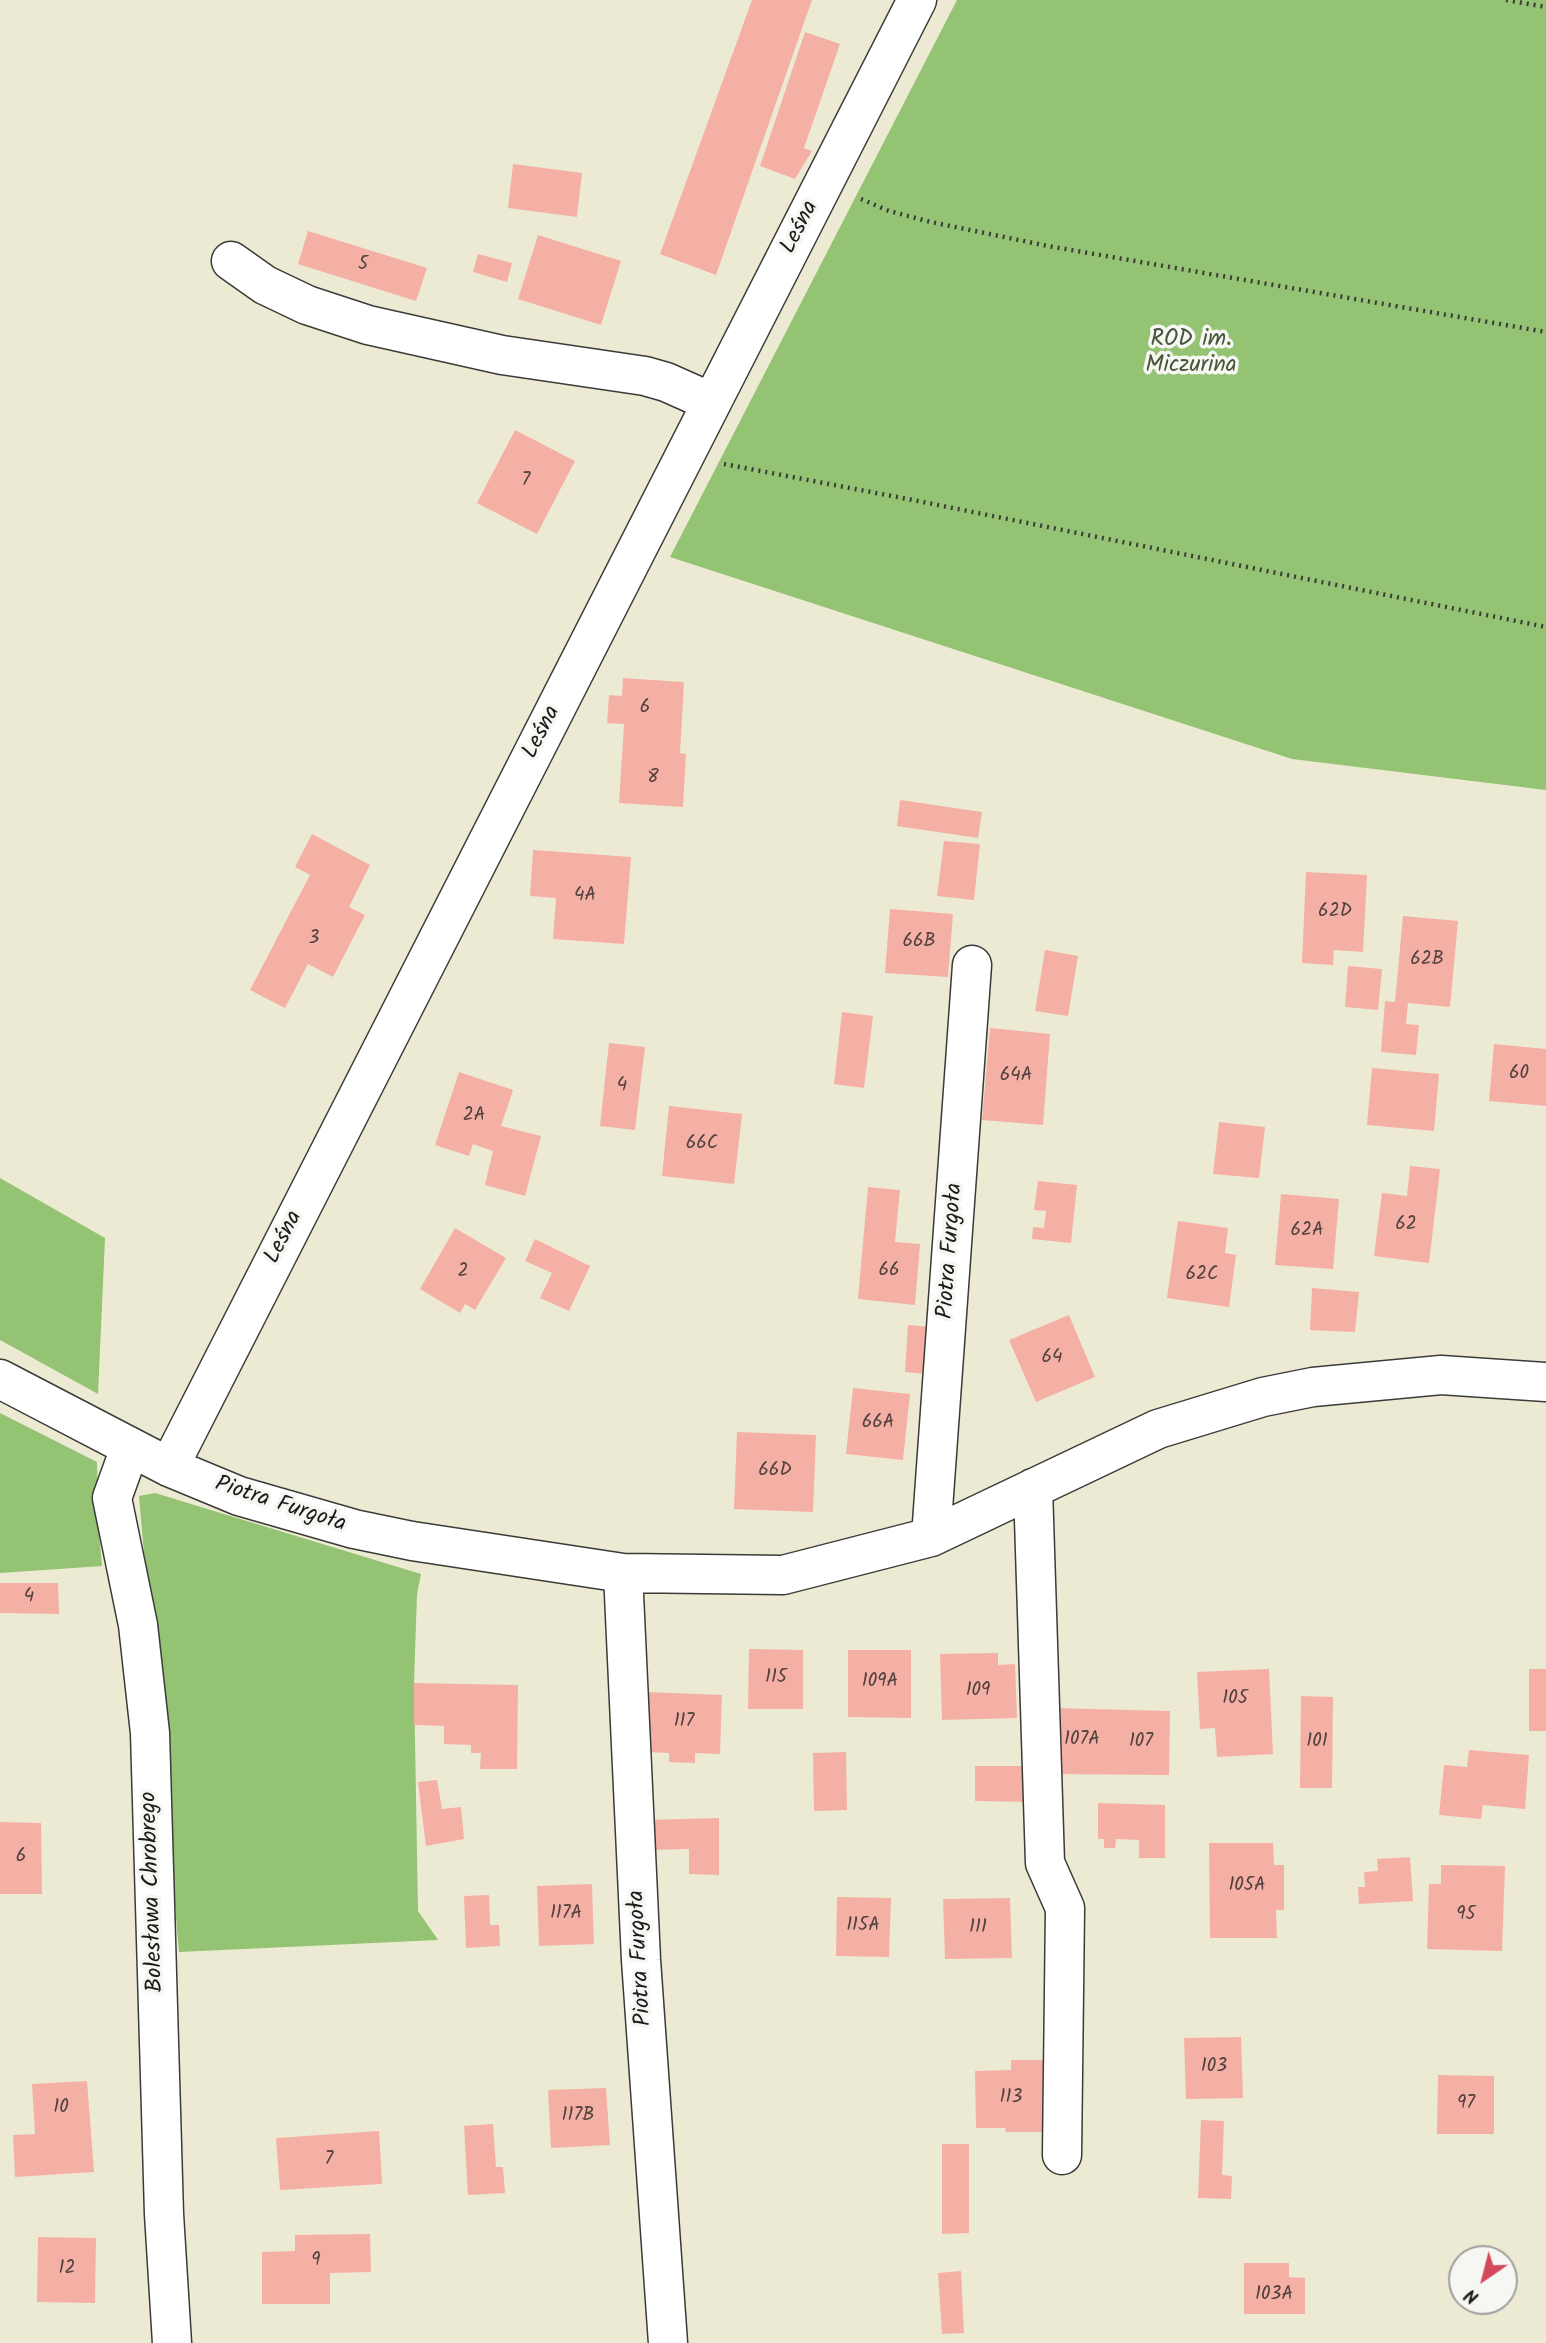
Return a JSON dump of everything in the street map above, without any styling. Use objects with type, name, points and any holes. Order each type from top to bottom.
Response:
[{"type":"street","name":"Leśna","points":[[169,1467],[917,0]]},
{"type":"street","points":[[231,261],[276,290],[368,325],[502,355],[645,376],[666,382],[711,402]]},
{"type":"street","name":"Piotra Furgoła","points":[[932,1537],[972,965]]},
{"type":"street","name":"Piotra Furgoła","points":[[0,1379],[169,1467],[239,1496],[354,1529],[412,1541],[623,1573],[782,1575],[932,1537],[1158,1429],[1263,1397],[1313,1387],[1441,1375],[1546,1382]]},
{"type":"street","name":"Bolesława Chrobrego","points":[[130,1448],[112,1498],[138,1625],[150,1733],[164,2200],[172,2343]]},
{"type":"street","points":[[1033,1488],[1045,1863],[1065,1908],[1062,2155]]},
{"type":"street","name":"Piotra Furgoła","points":[[623,1573],[641,1959],[668,2343]]},
{"type":"path","points":[[1506,0],[1546,7]]},
{"type":"path","points":[[825,180],[889,211],[931,222],[1048,246],[1546,332]]},
{"type":"path","points":[[688,449],[718,463],[918,500],[1546,627]]},
{"type":"green space","name":"ROD im. Miczurina","points":[[957,0],[1546,0],[1546,790],[1292,759],[670,557]]},
{"type":"green space","points":[[0,1178],[105,1238],[98,1394],[0,1340]]},
{"type":"green space","points":[[0,1413],[97,1462],[102,1566],[0,1573]]},
{"type":"green space","points":[[155,1493],[421,1574],[417,1594],[414,1683],[418,1911],[438,1940],[179,1952],[139,1496]]},
{"type":"building","points":[[752,0],[812,0],[716,275],[660,254]]},
{"type":"building","points":[[805,32],[840,44],[804,148],[812,151],[795,179],[760,166]]},
{"type":"building","points":[[513,164],[582,173],[577,217],[508,208]]},
{"type":"building","points":[[308,231],[427,268],[416,301],[298,264]]},
{"type":"building","points":[[538,235],[621,261],[601,325],[518,299]]},
{"type":"building","points":[[478,254],[512,263],[507,282],[473,272]]},
{"type":"building","points":[[515,430],[575,461],[537,534],[477,503]]},
{"type":"building","points":[[623,678],[684,682],[680,753],[686,754],[683,807],[619,803],[624,724],[607,723],[609,695],[622,696]]},
{"type":"building","points":[[900,800],[982,812],[978,838],[897,826]]},
{"type":"building","points":[[312,834],[370,865],[349,907],[365,915],[333,977],[308,964],[285,1008],[250,990],[310,875],[295,867]]},
{"type":"building","points":[[944,841],[980,844],[974,900],[937,896]]},
{"type":"building","points":[[533,850],[631,857],[624,944],[553,939],[556,898],[530,896]]},
{"type":"building","points":[[1306,872],[1367,875],[1363,952],[1334,950],[1333,965],[1302,963]]},
{"type":"building","points":[[890,909],[953,914],[948,977],[885,973]]},
{"type":"building","points":[[1403,916],[1458,921],[1450,1007],[1408,1003],[1406,1024],[1419,1025],[1416,1055],[1381,1052],[1385,1001],[1395,1002]]},
{"type":"building","points":[[1045,950],[1078,956],[1068,1016],[1035,1011]]},
{"type":"building","points":[[1348,966],[1382,969],[1378,1010],[1345,1007]]},
{"type":"building","points":[[842,1012],[873,1016],[864,1088],[834,1084]]},
{"type":"building","points":[[990,1028],[1050,1034],[1043,1125],[982,1120]]},
{"type":"building","points":[[609,1043],[645,1047],[635,1130],[600,1126]]},
{"type":"building","points":[[1494,1044],[1546,1049],[1546,1106],[1489,1101]]},
{"type":"building","points":[[1372,1068],[1439,1074],[1434,1131],[1367,1125]]},
{"type":"building","points":[[459,1072],[513,1090],[501,1126],[541,1136],[525,1196],[485,1185],[493,1151],[473,1144],[469,1156],[435,1145]]},
{"type":"building","points":[[669,1106],[742,1114],[734,1184],[662,1176]]},
{"type":"building","points":[[1219,1122],[1265,1127],[1259,1178],[1213,1174]]},
{"type":"building","points":[[1410,1166],[1440,1169],[1429,1263],[1374,1256],[1382,1193],[1407,1196]]},
{"type":"building","points":[[1038,1181],[1077,1185],[1071,1243],[1032,1239],[1033,1227],[1044,1228],[1046,1211],[1034,1210]]},
{"type":"building","points":[[868,1187],[900,1190],[895,1242],[920,1244],[915,1305],[858,1299]]},
{"type":"building","points":[[1281,1194],[1339,1199],[1333,1269],[1275,1265]]},
{"type":"building","points":[[1178,1221],[1228,1228],[1225,1253],[1236,1255],[1229,1307],[1167,1298]]},
{"type":"building","points":[[455,1228],[506,1258],[475,1310],[465,1304],[460,1313],[420,1289]]},
{"type":"building","points":[[535,1239],[590,1266],[569,1311],[540,1298],[552,1273],[525,1261]]},
{"type":"building","points":[[1312,1288],[1359,1292],[1355,1332],[1310,1330]]},
{"type":"building","points":[[1069,1315],[1095,1377],[1036,1402],[1009,1340]]},
{"type":"building","points":[[908,1325],[941,1328],[935,1375],[905,1372]]},
{"type":"building","points":[[853,1388],[910,1394],[903,1460],[846,1454]]},
{"type":"building","points":[[737,1432],[816,1435],[813,1512],[734,1509]]},
{"type":"building","points":[[0,1583],[58,1583],[59,1614],[0,1613]]},
{"type":"building","points":[[749,1649],[803,1650],[803,1709],[748,1709]]},
{"type":"building","points":[[848,1650],[911,1650],[911,1718],[848,1717]]},
{"type":"building","points":[[998,1653],[998,1665],[1015,1664],[1017,1718],[942,1720],[940,1654]]},
{"type":"building","points":[[1269,1669],[1273,1754],[1217,1757],[1215,1728],[1200,1729],[1197,1672]]},
{"type":"building","points":[[1529,1669],[1546,1669],[1546,1731],[1529,1731]]},
{"type":"building","points":[[414,1683],[518,1685],[517,1769],[480,1769],[481,1753],[471,1753],[471,1745],[444,1744],[444,1726],[414,1725]]},
{"type":"building","points":[[647,1692],[722,1695],[720,1754],[695,1753],[695,1763],[669,1762],[669,1753],[646,1752]]},
{"type":"building","points":[[1301,1696],[1333,1697],[1332,1788],[1300,1788]]},
{"type":"building","points":[[1052,1708],[1170,1711],[1169,1775],[1051,1774]]},
{"type":"building","points":[[1469,1750],[1529,1755],[1525,1809],[1483,1805],[1481,1819],[1439,1815],[1444,1765],[1467,1767]]},
{"type":"building","points":[[846,1752],[847,1810],[814,1811],[813,1753]]},
{"type":"building","points":[[975,1766],[1030,1766],[1030,1802],[975,1801]]},
{"type":"building","points":[[437,1780],[442,1809],[461,1807],[464,1839],[426,1846],[418,1782]]},
{"type":"building","points":[[1098,1803],[1165,1805],[1165,1858],[1139,1858],[1139,1840],[1116,1839],[1115,1848],[1104,1848],[1104,1839],[1098,1839]]},
{"type":"building","points":[[719,1818],[719,1875],[689,1874],[689,1849],[648,1850],[647,1820]]},
{"type":"building","points":[[0,1822],[41,1823],[42,1894],[0,1894]]},
{"type":"building","points":[[1209,1843],[1273,1843],[1274,1865],[1284,1865],[1284,1910],[1276,1910],[1277,1938],[1210,1938]]},
{"type":"building","points":[[1410,1857],[1413,1901],[1359,1904],[1358,1887],[1365,1887],[1364,1872],[1378,1871],[1377,1859]]},
{"type":"building","points":[[1441,1865],[1505,1866],[1502,1951],[1427,1949],[1429,1884],[1441,1884]]},
{"type":"building","points":[[592,1884],[594,1944],[539,1946],[537,1886]]},
{"type":"building","points":[[489,1895],[490,1925],[499,1925],[500,1946],[466,1948],[464,1896]]},
{"type":"building","points":[[837,1897],[891,1898],[889,1957],[836,1956]]},
{"type":"building","points":[[1010,1898],[1012,1958],[945,1959],[943,1899]]},
{"type":"building","points":[[1241,2037],[1243,2098],[1186,2099],[1184,2038]]},
{"type":"building","points":[[1011,2060],[1046,2060],[1047,2132],[1005,2132],[1006,2128],[976,2128],[975,2071],[1011,2070]]},
{"type":"building","points":[[1438,2075],[1494,2076],[1494,2134],[1437,2134]]},
{"type":"building","points":[[87,2081],[94,2172],[15,2177],[13,2135],[35,2134],[32,2084]]},
{"type":"building","points":[[606,2088],[610,2145],[551,2148],[548,2090]]},
{"type":"building","points":[[1201,2120],[1224,2121],[1222,2175],[1232,2176],[1231,2199],[1198,2198]]},
{"type":"building","points":[[493,2124],[496,2167],[503,2167],[505,2193],[468,2195],[464,2126]]},
{"type":"building","points":[[379,2131],[382,2184],[280,2190],[276,2138]]},
{"type":"building","points":[[942,2144],[969,2144],[969,2233],[942,2234]]},
{"type":"building","points":[[370,2234],[371,2272],[330,2273],[330,2304],[262,2304],[262,2252],[295,2251],[295,2235]]},
{"type":"building","points":[[38,2237],[96,2238],[95,2303],[37,2302]]},
{"type":"building","points":[[1244,2263],[1289,2263],[1289,2277],[1305,2278],[1305,2314],[1244,2314]]},
{"type":"building","points":[[961,2271],[964,2333],[942,2334],[938,2273]]}]
